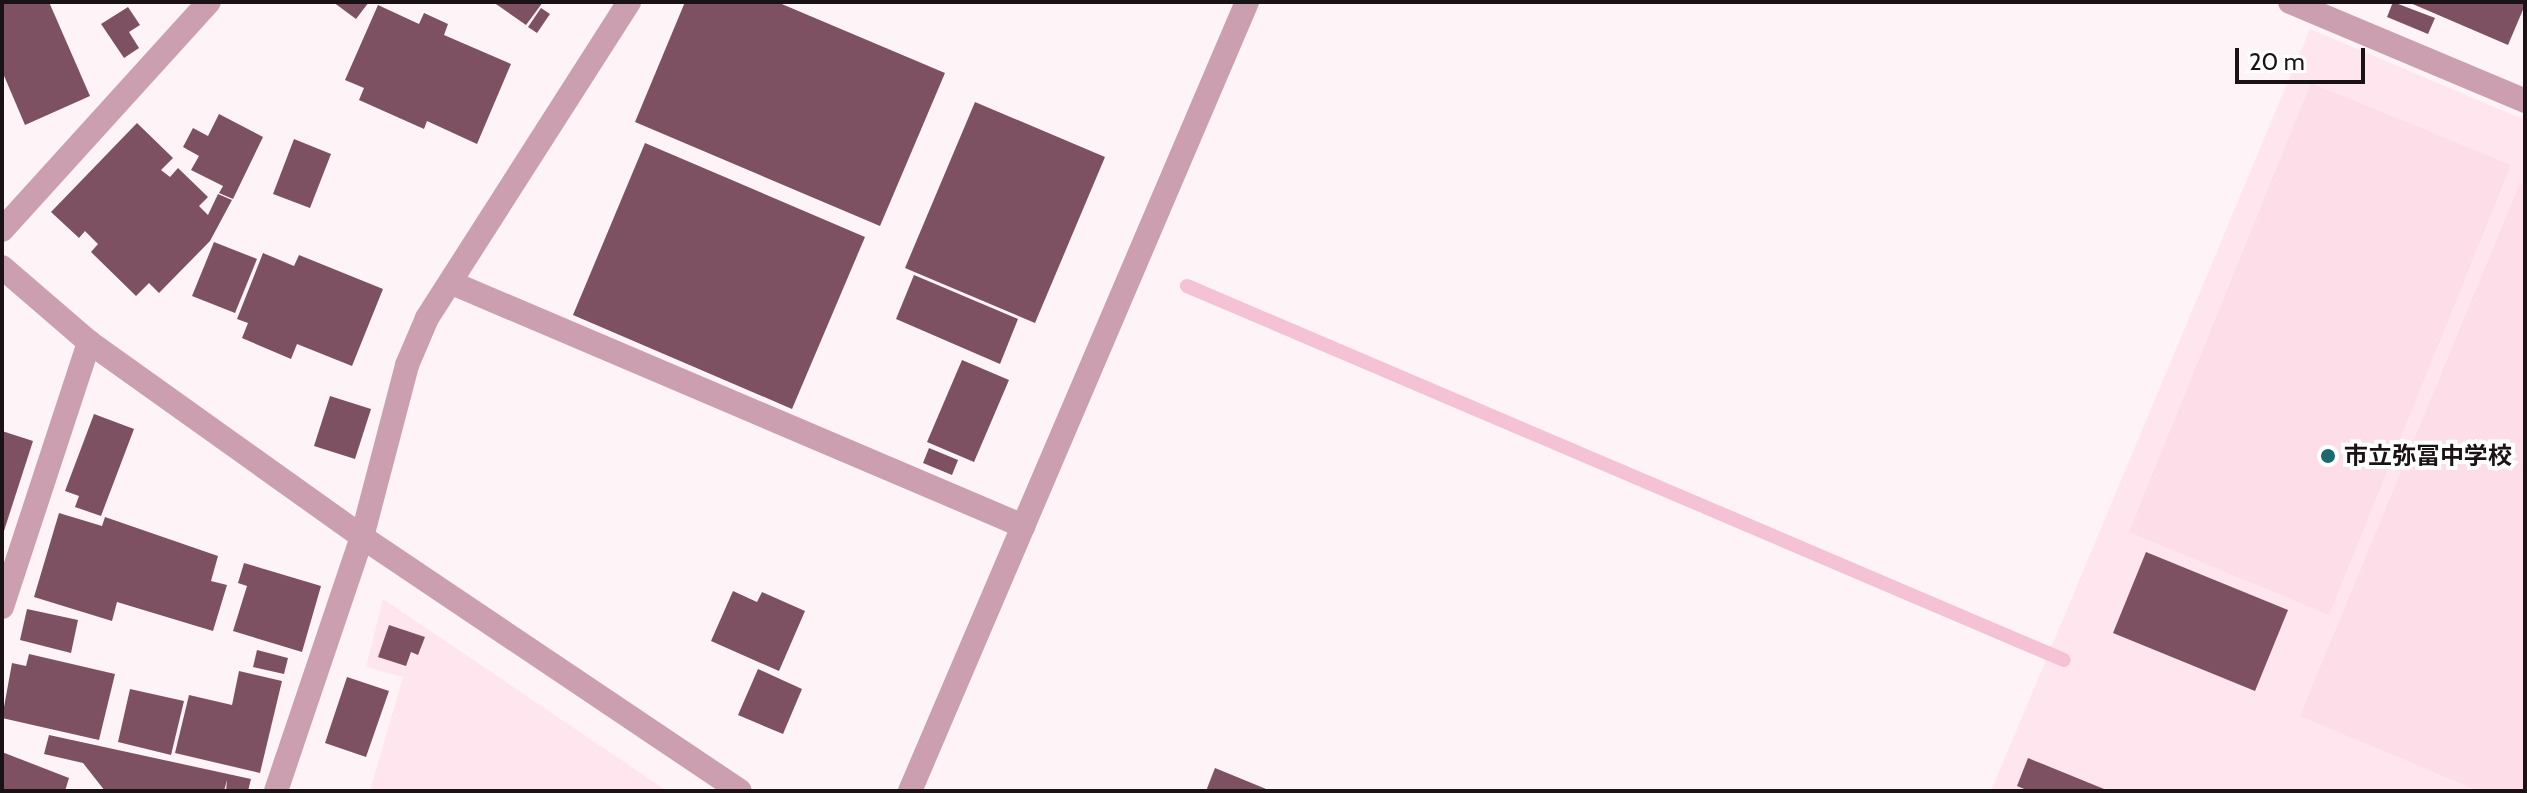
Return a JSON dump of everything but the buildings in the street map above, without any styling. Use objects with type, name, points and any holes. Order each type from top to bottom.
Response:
[{"type":"street","points":[[2,230],[209,2]]},
{"type":"street","points":[[276,791],[362,537],[407,365],[427,318],[629,2]]},
{"type":"street","points":[[910,791],[1247,2]]},
{"type":"street","points":[[2290,2],[2525,101]]},
{"type":"street","points":[[2,267],[89,342],[362,537],[740,791]]},
{"type":"street","points":[[452,283],[1023,526]]},
{"type":"street","points":[[2,607],[89,342]]},
{"type":"shaded area","name":"市立弥冨中学校","points":[[2310,29],[2525,120],[2525,791],[1991,791]]},
{"type":"shaded area","points":[[2311,83],[2511,165],[2329,615],[2129,532]]},
{"type":"shaded area","points":[[2520,183],[2525,185],[2525,791],[2479,791],[2300,716]]},
{"type":"shaded area","points":[[383,599],[667,791],[370,791],[403,677],[366,667]]},
{"type":"waterway","points":[[1187,286],[2064,660]]},
{"type":"place","name":"市立弥冨中学校","points":[[2328,456]]}]
